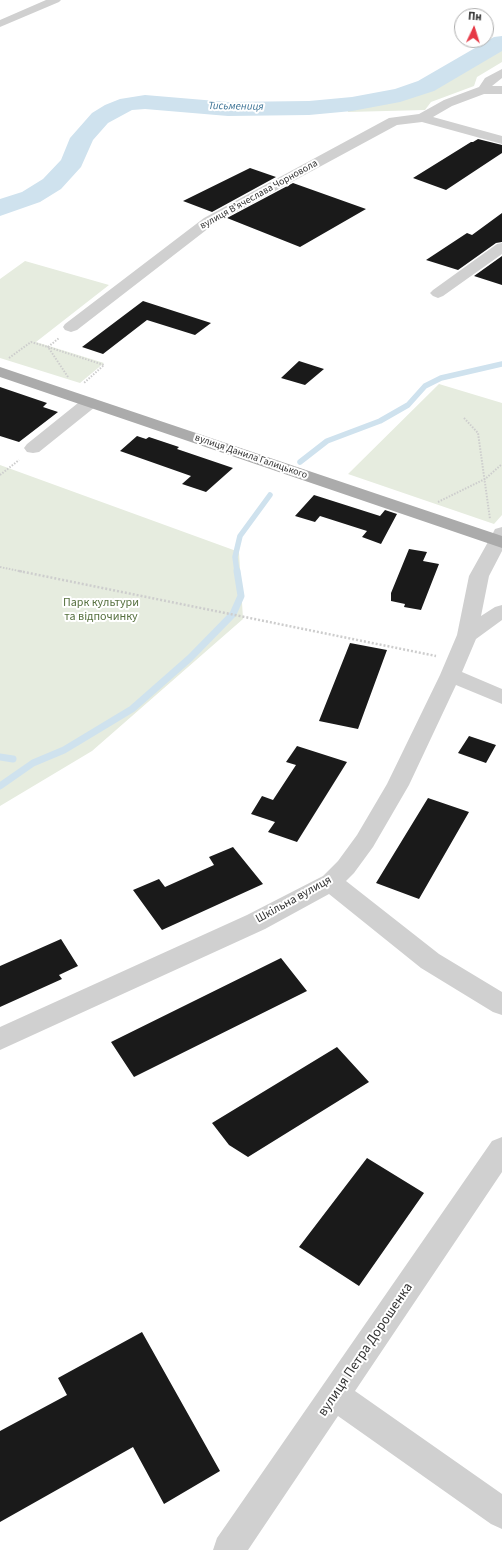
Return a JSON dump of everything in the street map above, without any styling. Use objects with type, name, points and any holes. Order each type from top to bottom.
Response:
[{"type":"main road","name":"вулиця Данила Галицького","points":[[3,366],[89,402],[500,539]]},
{"type":"street","points":[[0,24],[55,0]]},
{"type":"street","points":[[483,90],[489,81],[502,73]]},
{"type":"street","points":[[422,118],[448,103],[483,90],[502,90]]},
{"type":"street","points":[[422,118],[502,140]]},
{"type":"street","name":"вулиця Вʼячеслава Чорновола","points":[[71,327],[209,221],[394,121],[422,118]]},
{"type":"street","points":[[438,293],[502,247]]},
{"type":"street","points":[[34,448],[89,402]]},
{"type":"street","name":"Шкільна вулиця","points":[[0,1039],[256,922],[330,882],[346,867],[365,841],[398,785],[453,668],[467,634],[479,576],[500,539]]},
{"type":"street","points":[[467,634],[502,611]]},
{"type":"street","points":[[453,668],[502,697]]},
{"type":"street","points":[[330,882],[430,961],[502,1004]]},
{"type":"street","name":"вулиця Петра Дорошенка","points":[[229,1550],[502,1149]]},
{"type":"street","points":[[335,1395],[502,1513]]},
{"type":"path","points":[[48,347],[71,327]]},
{"type":"path","points":[[3,366],[31,342],[104,365],[82,384]]},
{"type":"path","points":[[48,347],[68,377]]},
{"type":"path","points":[[464,418],[478,434],[491,519],[483,519]]},
{"type":"path","points":[[0,476],[34,448]]},
{"type":"path","points":[[435,503],[485,479],[502,464]]},
{"type":"path","points":[[0,567],[246,617],[453,668]]},
{"type":"green space","points":[[502,49],[502,62],[477,77],[474,86],[431,102],[425,110],[348,112],[347,107],[403,100],[433,89]]},
{"type":"green space","points":[[25,261],[109,285],[36,342],[104,363],[80,383],[0,358],[0,279]]},
{"type":"green space","points":[[439,384],[502,403],[502,515],[494,524],[348,474]]},
{"type":"green space","name":"Парк культури та відпочинку","points":[[0,465],[239,552],[243,619],[92,751],[0,806]]},
{"type":"building","points":[[478,139],[502,145],[502,153],[446,190],[413,178],[471,142]]},
{"type":"building","points":[[250,168],[276,177],[212,212],[183,201]]},
{"type":"building","points":[[293,183],[366,209],[300,247],[227,218]]},
{"type":"building","points":[[502,213],[502,242],[496,243],[458,270],[426,260],[467,233],[472,235]]},
{"type":"building","points":[[502,256],[502,285],[474,276]]},
{"type":"building","points":[[143,301],[211,323],[195,335],[147,320],[103,354],[82,347]]},
{"type":"building","points":[[299,361],[324,369],[305,385],[281,378]]},
{"type":"building","points":[[0,387],[47,403],[43,407],[58,412],[19,442],[0,436]]},
{"type":"building","points":[[137,436],[146,439],[149,437],[179,447],[177,449],[233,468],[206,492],[182,484],[191,476],[120,451]]},
{"type":"building","points":[[314,495],[380,516],[385,510],[397,514],[381,544],[362,537],[367,531],[320,516],[315,522],[295,516]]},
{"type":"building","points":[[409,549],[427,552],[423,561],[439,564],[421,610],[404,607],[405,604],[391,601],[391,593]]},
{"type":"building","points":[[350,643],[387,650],[358,729],[319,721]]},
{"type":"building","points":[[469,736],[496,745],[486,763],[458,753]]},
{"type":"building","points":[[297,746],[347,762],[297,842],[268,832],[275,822],[251,814],[262,796],[273,800],[296,765],[286,762]]},
{"type":"building","points":[[428,798],[469,812],[419,899],[376,883]]},
{"type":"building","points":[[233,847],[263,884],[162,930],[133,890],[159,879],[165,887],[214,865],[209,857]]},
{"type":"building","points":[[61,939],[78,966],[59,975],[62,979],[0,1007],[0,966]]},
{"type":"building","points":[[281,958],[307,991],[134,1077],[111,1042]]},
{"type":"building","points":[[337,1047],[369,1082],[248,1157],[229,1145],[212,1123]]},
{"type":"building","points":[[367,1158],[424,1193],[359,1286],[299,1247]]},
{"type":"building","points":[[142,1332],[220,1471],[164,1504],[133,1447],[0,1522],[0,1431],[67,1395],[58,1378]]},
{"type":"waterway","name":"Тисьмениця","points":[[0,208],[31,197],[52,184],[72,162],[82,138],[100,118],[113,110],[128,104],[145,102],[228,109],[309,108],[352,104],[400,95],[426,86],[502,42]]},
{"type":"waterway","points":[[300,462],[327,441],[380,421],[408,405],[425,386],[441,378],[502,364]]},
{"type":"waterway","points":[[237,572],[235,557],[240,536],[270,495]]},
{"type":"waterway","points":[[0,786],[33,763],[64,750],[132,709],[190,658],[233,614],[241,596],[237,571]]},
{"type":"waterway","points":[[0,757],[13,759]]}]
